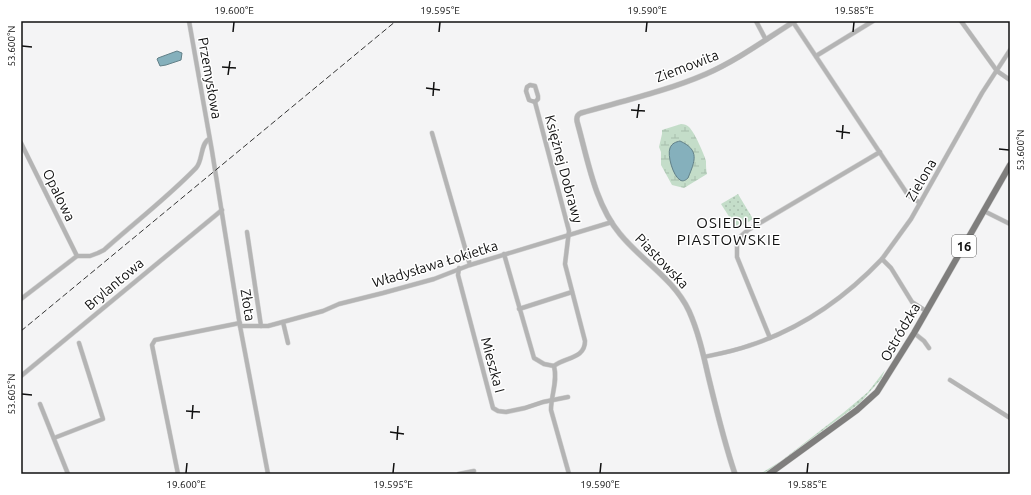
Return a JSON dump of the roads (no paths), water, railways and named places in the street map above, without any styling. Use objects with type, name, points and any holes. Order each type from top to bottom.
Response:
[{"type":"main road","name":"Ostródzka","points":[[769,474],[873,397],[914,333],[1010,165]]},
{"type":"street","name":"Przemysłowa","points":[[189,21],[209,139]]},
{"type":"street","points":[[756,21],[766,40]]},
{"type":"street","points":[[816,56],[873,21]]},
{"type":"street","points":[[961,21],[997,71],[1010,80]]},
{"type":"street","points":[[794,22],[909,197],[920,203]]},
{"type":"street","name":"Ziemowita","points":[[578,115],[690,81],[722,66],[794,22]]},
{"type":"street","name":"Zielona","points":[[704,357],[748,346],[799,325],[821,312],[850,290],[882,259],[902,233],[982,93],[1010,50]]},
{"type":"street","name":"Księżnej Dobrawy","points":[[535,102],[568,226],[569,235],[565,264],[585,341],[585,345],[580,354],[563,360],[554,366]]},
{"type":"street","name":"Piastowska","points":[[578,115],[577,122],[592,175],[599,197],[612,222],[628,243],[663,276],[683,300],[689,311],[697,331],[727,449],[735,474]]},
{"type":"street","points":[[432,134],[470,265]]},
{"type":"street","name":"Złota","points":[[209,139],[240,325],[268,474]]},
{"type":"street","points":[[21,299],[77,256],[90,256],[98,254],[160,202],[199,165],[204,146],[206,141],[209,139]]},
{"type":"street","name":"Opalowa","points":[[21,143],[77,256]]},
{"type":"street","points":[[770,338],[738,261],[736,247],[740,237],[753,227],[880,152]]},
{"type":"street","name":"Brylantowa","points":[[21,376],[222,210]]},
{"type":"street","points":[[984,211],[1010,224]]},
{"type":"street","name":"Władysława Łokietka","points":[[178,474],[152,344],[155,340],[240,325],[261,326],[283,322],[323,311],[339,304],[434,279],[459,268],[612,222]]},
{"type":"street","points":[[247,232],[261,326]]},
{"type":"street","points":[[504,254],[534,358],[544,364],[554,366],[556,376],[551,400],[552,418],[568,474]]},
{"type":"street","points":[[882,259],[891,268],[912,302],[926,312]]},
{"type":"street","name":"Mieszka I","points":[[459,268],[458,275],[493,408],[498,411],[506,412],[551,400]]},
{"type":"street","points":[[519,308],[572,292]]},
{"type":"street","points":[[283,322],[288,343]]},
{"type":"street","points":[[914,333],[924,341],[929,348]]},
{"type":"street","points":[[54,438],[103,420],[79,343]]},
{"type":"street","points":[[950,380],[1010,418]]},
{"type":"street","points":[[551,400],[568,397]]},
{"type":"street","points":[[40,404],[68,474]]},
{"type":"street","points":[[459,474],[474,471]]},
{"type":"water","points":[[177,51],[182,53],[181,60],[160,66],[157,59],[158,58]]},
{"type":"water","points":[[680,141],[691,148],[694,156],[693,166],[688,178],[683,181],[677,178],[671,165],[669,155],[672,145]]},
{"type":"railway","points":[[21,331],[396,21]]},
{"type":"district","name":"OSIEDLE PIASTOWSKIE","points":[[729,232]]}]
